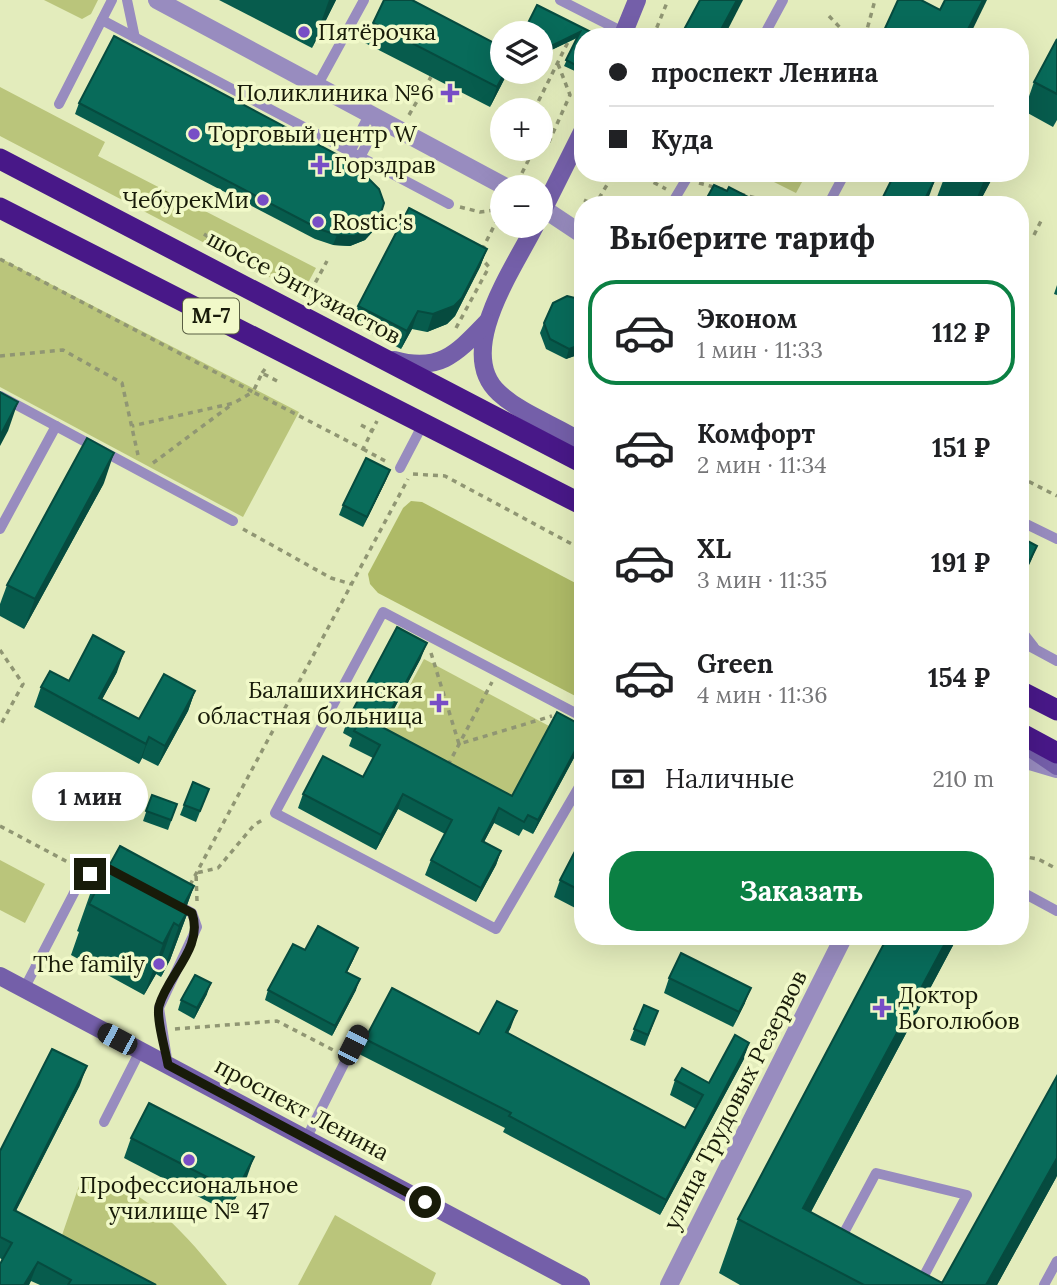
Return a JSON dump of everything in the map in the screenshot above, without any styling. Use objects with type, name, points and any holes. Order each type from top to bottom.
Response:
[{"type":"highway","name":"шоссе Энтузиастов","points":[[0,159],[189,255],[574,458]]},
{"type":"highway","name":"М-7","points":[[0,208],[574,500]]},
{"type":"highway","points":[[1029,696],[1057,710]]},
{"type":"highway","points":[[1029,738],[1057,753]]},
{"type":"main road","points":[[625,28],[637,0]]},
{"type":"main road","points":[[553,189],[574,148]]},
{"type":"main road","points":[[529,238],[487,322],[481,351],[490,382],[516,405],[574,438]]},
{"type":"main road","points":[[374,354],[407,364],[435,364],[464,345],[487,322]]},
{"type":"main road","points":[[1029,747],[1057,767]]},
{"type":"main road","name":"проспект Ленина","points":[[0,976],[581,1285]]},
{"type":"street","points":[[168,2],[374,118],[490,179]]},
{"type":"street","points":[[553,217],[574,230]]},
{"type":"street","points":[[1029,760],[1057,767]]},
{"type":"street","name":"улица Трудовых Резервов","points":[[669,1285],[839,945]]},
{"type":"lane","points":[[59,104],[112,0]]},
{"type":"lane","points":[[127,0],[135,38]]},
{"type":"lane","points":[[317,86],[364,0]]},
{"type":"lane","points":[[560,0],[610,28]]},
{"type":"lane","points":[[768,28],[783,0]]},
{"type":"lane","points":[[102,20],[449,204]]},
{"type":"lane","points":[[350,152],[374,118]]},
{"type":"lane","points":[[360,157],[374,118]]},
{"type":"lane","points":[[678,195],[685,182]]},
{"type":"lane","points":[[0,396],[233,521]]},
{"type":"lane","points":[[400,468],[423,424]]},
{"type":"lane","points":[[0,529],[56,425]]},
{"type":"lane","points":[[1029,525],[1057,539]]},
{"type":"lane","points":[[574,712],[383,612],[275,813],[496,929],[574,795]]},
{"type":"lane","points":[[1029,640],[1037,650]]},
{"type":"lane","points":[[1029,646],[1057,661]]},
{"type":"lane","points":[[24,989],[75,891],[90,874],[109,869],[121,875]]},
{"type":"lane","points":[[1029,896],[1057,911]]},
{"type":"lane","points":[[167,900],[192,913],[197,927],[159,1008],[168,1065]]},
{"type":"lane","points":[[306,1139],[360,1032]]},
{"type":"lane","points":[[104,1122],[141,1051]]},
{"type":"lane","points":[[834,1252],[876,1174],[967,1195],[919,1285]]},
{"type":"lane","points":[[1044,1285],[1057,1261]]},
{"type":"path","points":[[657,28],[668,0]]},
{"type":"path","points":[[867,28],[875,0]]},
{"type":"path","points":[[575,28],[583,12]]},
{"type":"path","points":[[829,16],[840,28]]},
{"type":"path","points":[[540,98],[574,31]]},
{"type":"path","points":[[553,133],[570,95],[558,64]]},
{"type":"path","points":[[409,115],[431,76]]},
{"type":"path","points":[[522,173],[528,161]]},
{"type":"path","points":[[653,182],[678,195]]},
{"type":"path","points":[[705,182],[752,196]]},
{"type":"path","points":[[449,204],[480,212],[490,211]]},
{"type":"path","points":[[204,234],[260,271]]},
{"type":"path","points":[[452,336],[489,267],[479,256],[490,234]]},
{"type":"path","points":[[0,259],[400,468]]},
{"type":"path","points":[[294,294],[305,301],[327,261]]},
{"type":"path","points":[[0,356],[63,350],[122,383],[141,472],[253,391],[262,373],[277,381]]},
{"type":"path","points":[[132,426],[234,403]]},
{"type":"path","points":[[361,425],[372,431],[363,449]]},
{"type":"path","points":[[179,906],[411,474],[445,476],[574,545]]},
{"type":"path","points":[[1029,482],[1057,496]]},
{"type":"path","points":[[233,521],[251,535],[331,578],[352,584]]},
{"type":"path","points":[[425,634],[459,744]]},
{"type":"path","points":[[0,650],[23,684],[0,726]]},
{"type":"path","points":[[442,776],[498,672]]},
{"type":"path","points":[[459,744],[571,711]]},
{"type":"path","points":[[197,873],[218,868],[254,825],[275,813]]},
{"type":"path","points":[[0,826],[90,874]]},
{"type":"path","points":[[1029,858],[1057,869]]},
{"type":"path","points":[[162,1030],[277,1021],[347,1058]]},
{"type":"green space","points":[[44,0],[98,0],[91,14],[82,19]]},
{"type":"green space","points":[[0,87],[105,142],[98,156],[316,268],[302,294],[0,136]]},
{"type":"green space","points":[[774,182],[802,182],[796,193]]},
{"type":"green space","points":[[0,258],[299,412],[243,517],[0,387]]},
{"type":"green space","points":[[411,501],[422,502],[574,582],[574,695],[378,593],[370,584],[368,574],[403,508]]},
{"type":"green space","points":[[424,659],[549,726],[506,808],[380,741]]},
{"type":"green space","points":[[0,860],[45,884],[25,923],[0,910]]},
{"type":"green space","points":[[83,1174],[128,1190],[147,1202],[181,1232],[227,1285],[136,1285],[60,1241]]},
{"type":"green space","points":[[335,1215],[436,1273],[431,1285],[298,1285]]},
{"type":"building","points":[[384,0],[412,0],[490,41],[490,83],[373,23]]},
{"type":"building","points":[[700,0],[737,0],[722,28],[685,28]]},
{"type":"building","points":[[898,0],[921,0],[940,10],[945,0],[983,0],[969,28],[885,28]]},
{"type":"building","points":[[537,5],[583,28],[574,28],[574,35],[553,45],[553,21],[529,21]]},
{"type":"building","name":"Торговый центр W","points":[[114,36],[353,163],[379,189],[384,203],[379,219],[369,230],[354,236],[337,235],[319,229],[79,103]]},
{"type":"building","points":[[1057,39],[1057,94],[1034,82]]},
{"type":"building","points":[[574,44],[574,64],[566,60]]},
{"type":"building","points":[[890,182],[934,182],[926,196],[884,196]]},
{"type":"building","points":[[714,185],[727,191],[729,187],[746,196],[708,196]]},
{"type":"building","points":[[409,208],[487,249],[462,298],[454,306],[433,314],[418,311],[407,331],[358,306]]},
{"type":"building","points":[[567,296],[574,298],[574,347],[569,349],[550,339],[544,323],[553,303]]},
{"type":"building","points":[[0,392],[18,402],[0,436]]},
{"type":"building","points":[[87,438],[114,453],[35,599],[7,585]]},
{"type":"building","points":[[366,458],[390,470],[367,517],[343,505]]},
{"type":"building","points":[[1029,542],[1037,546],[1029,562]]},
{"type":"building","points":[[397,627],[427,643],[382,727],[512,796],[557,712],[574,721],[574,753],[538,820],[528,815],[524,822],[499,808],[482,841],[501,851],[481,888],[431,860],[452,820],[403,794],[381,835],[303,794],[323,756],[363,777],[380,745],[354,731],[358,724],[348,719]]},
{"type":"building","points":[[93,635],[124,652],[99,698],[139,719],[164,674],[195,691],[165,746],[149,737],[146,744],[41,687],[50,671],[69,681]]},
{"type":"building","points":[[193,782],[209,789],[200,811],[184,805]]},
{"type":"building","points":[[152,795],[177,804],[171,820],[146,811]]},
{"type":"building","points":[[120,846],[194,886],[183,906],[189,909],[179,926],[174,923],[163,944],[89,904],[100,883],[95,880],[105,864],[109,866]]},
{"type":"building","points":[[574,853],[574,887],[560,880]]},
{"type":"building","points":[[318,926],[358,948],[346,972],[360,979],[335,1026],[268,990],[293,944],[305,950]]},
{"type":"building","points":[[883,945],[944,945],[803,1208],[942,1283],[1057,1076],[1057,1158],[986,1285],[864,1285],[738,1219]]},
{"type":"building","points":[[681,953],[751,988],[739,1012],[669,978]]},
{"type":"building","points":[[195,975],[211,983],[197,1008],[181,1000]]},
{"type":"building","points":[[392,988],[479,1034],[497,1001],[517,1011],[506,1032],[685,1128],[703,1095],[675,1080],[682,1068],[709,1083],[735,1035],[749,1043],[666,1200],[509,1116],[511,1113],[365,1039]]},
{"type":"building","points":[[644,1005],[658,1011],[648,1035],[634,1029]]},
{"type":"building","points":[[52,1049],[87,1066],[14,1210],[156,1285],[68,1285],[71,1280],[38,1262],[24,1285],[0,1285],[0,1264],[12,1243],[0,1237],[0,1151]]},
{"type":"building","points":[[149,1103],[254,1157],[236,1192],[131,1138]]},
{"type":"place","name":"Пятёрочка","points":[[304,32]]},
{"type":"place","name":"Поликлиника №6","points":[[450,93]]},
{"type":"place","name":"Торговый центр W","points":[[194,134]]},
{"type":"place","name":"Горздрав","points":[[320,165]]},
{"type":"place","name":"ЧебурекМи","points":[[263,200]]},
{"type":"place","name":"Rostic's","points":[[318,222]]},
{"type":"place","name":"Балашихинская областная больница","points":[[439,703]]},
{"type":"place","name":"The family","points":[[159,964]]},
{"type":"place","name":"Доктор Боголюбов","points":[[882,1008]]},
{"type":"place","name":"Профессиональное училище № 47","points":[[189,1160]]},
{"type":"route","points":[[90,874],[109,869],[192,913],[197,927],[193,940],[159,1008],[168,1065],[425,1202]]}]
